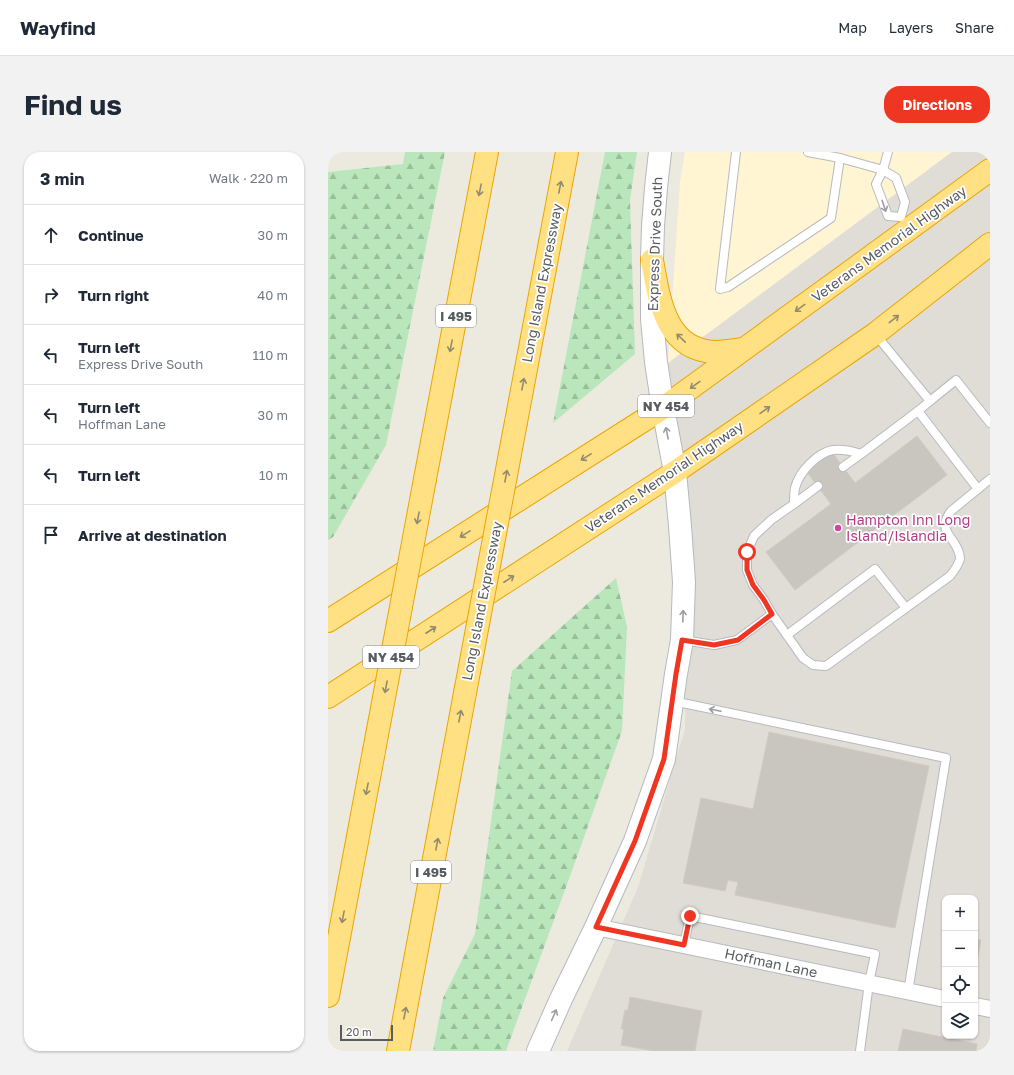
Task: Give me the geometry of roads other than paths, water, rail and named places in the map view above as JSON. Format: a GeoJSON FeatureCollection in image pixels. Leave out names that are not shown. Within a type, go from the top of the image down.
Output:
{"type":"FeatureCollection","features":[{"type":"Feature","properties":{"kind":"highway","name":"I 495"},"geometry":{"type":"LineString","coordinates":[[328,996],[487,152]]}},
{"type":"Feature","properties":{"kind":"highway","name":"Long Island Expressway"},"geometry":{"type":"LineString","coordinates":[[398,1051],[567,152]]}},
{"type":"Feature","properties":{"kind":"highway","name":"Veterans Memorial Highway"},"geometry":{"type":"LineString","coordinates":[[328,621],[663,408],[744,349],[905,223],[990,170]]}},
{"type":"Feature","properties":{"kind":"highway","name":"Veterans Memorial Highway"},"geometry":{"type":"LineString","coordinates":[[328,697],[675,472],[875,334],[990,244]]}},
{"type":"Feature","properties":{"kind":"highway"},"geometry":{"type":"LineString","coordinates":[[652,260],[659,298],[665,316],[673,330],[684,342],[698,349],[714,352],[744,349]]}},
{"type":"Feature","properties":{"kind":"main road","name":"Express Drive South"},"geometry":{"type":"LineString","coordinates":[[538,1051],[635,841],[664,759],[682,640],[684,582],[675,472],[656,362],[652,319],[652,260],[656,188],[660,152]]}},
{"type":"Feature","properties":{"kind":"street","name":"Hoffman Lane"},"geometry":{"type":"LineString","coordinates":[[596,927],[942,999]]}},
{"type":"Feature","properties":{"kind":"street"},"geometry":{"type":"LineString","coordinates":[[978,1007],[990,1009]]}},
{"type":"Feature","properties":{"kind":"lane"},"geometry":{"type":"LineString","coordinates":[[736,152],[720,289],[728,287],[831,218],[840,158]]}},
{"type":"Feature","properties":{"kind":"lane"},"geometry":{"type":"LineString","coordinates":[[808,152],[840,158],[883,170],[896,178],[905,202],[905,223],[888,216],[876,184],[883,170],[888,152]]}},
{"type":"Feature","properties":{"kind":"lane"},"geometry":{"type":"LineString","coordinates":[[875,334],[930,401]]}},
{"type":"Feature","properties":{"kind":"lane"},"geometry":{"type":"LineString","coordinates":[[843,468],[956,380],[990,423]]}},
{"type":"Feature","properties":{"kind":"lane"},"geometry":{"type":"LineString","coordinates":[[918,411],[978,489]]}},
{"type":"Feature","properties":{"kind":"lane"},"geometry":{"type":"LineString","coordinates":[[794,504],[795,487],[803,471],[816,458],[832,450],[848,450],[861,454]]}},
{"type":"Feature","properties":{"kind":"lane"},"geometry":{"type":"LineString","coordinates":[[818,486],[771,520],[754,536],[747,552],[747,570],[753,585],[803,658],[813,665],[826,666],[950,576],[957,568],[960,558],[957,546],[946,530],[945,525],[947,517],[951,511],[990,479]]}},
{"type":"Feature","properties":{"kind":"lane"},"geometry":{"type":"LineString","coordinates":[[787,635],[875,569],[906,608]]}},
{"type":"Feature","properties":{"kind":"lane"},"geometry":{"type":"LineString","coordinates":[[682,640],[714,645],[738,640],[772,614]]}},
{"type":"Feature","properties":{"kind":"lane"},"geometry":{"type":"LineString","coordinates":[[672,701],[946,758],[908,992]]}},
{"type":"Feature","properties":{"kind":"lane"},"geometry":{"type":"LineString","coordinates":[[684,945],[690,916],[875,954],[869,983],[860,1051]]}},
{"type":"Feature","properties":{"kind":"place","name":"Hampton Inn Long Island/Islandia"},"geometry":{"type":"Point","coordinates":[838,528]}}]}
